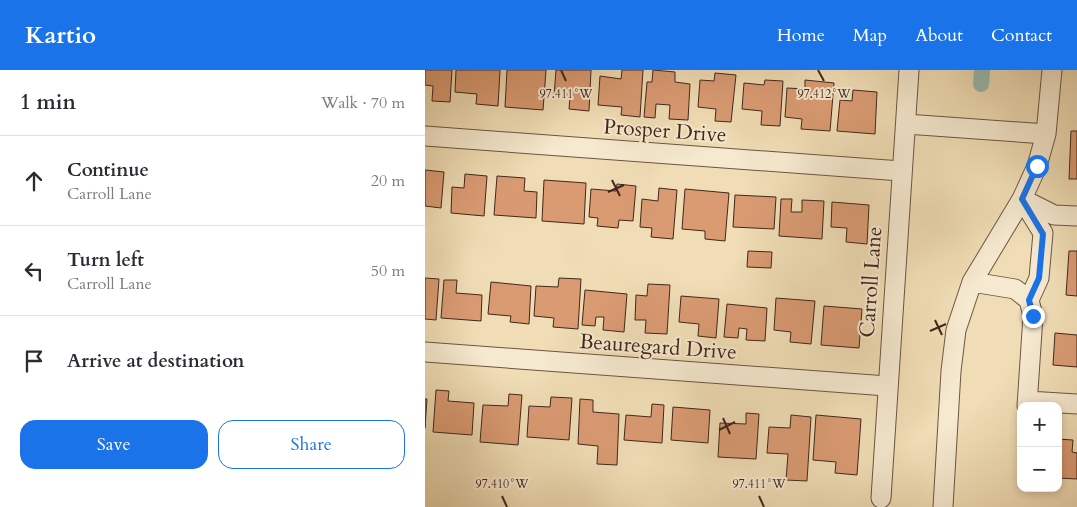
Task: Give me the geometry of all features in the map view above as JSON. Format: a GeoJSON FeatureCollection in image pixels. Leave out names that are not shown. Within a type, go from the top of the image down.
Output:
{"type":"FeatureCollection","features":[{"type":"Feature","properties":{"kind":"street","name":"Carroll Lane"},"geometry":{"type":"LineString","coordinates":[[881,498],[909,70]]}},
{"type":"Feature","properties":{"kind":"street"},"geometry":{"type":"LineString","coordinates":[[943,507],[951,371],[956,330],[972,282],[1022,199],[1037,166],[1045,134],[1052,70]]}},
{"type":"Feature","properties":{"kind":"street"},"geometry":{"type":"LineString","coordinates":[[906,124],[1045,134]]}},
{"type":"Feature","properties":{"kind":"street","name":"Prosper Drive"},"geometry":{"type":"LineString","coordinates":[[425,136],[901,171]]}},
{"type":"Feature","properties":{"kind":"street"},"geometry":{"type":"LineString","coordinates":[[1022,199],[1054,215],[1077,216]]}},
{"type":"Feature","properties":{"kind":"street"},"geometry":{"type":"LineString","coordinates":[[1022,199],[1043,234],[1039,278],[1029,300]]}},
{"type":"Feature","properties":{"kind":"street"},"geometry":{"type":"LineString","coordinates":[[972,282],[1015,289],[1029,300],[1033,316],[1027,402]]}},
{"type":"Feature","properties":{"kind":"street","name":"Beauregard Drive"},"geometry":{"type":"LineString","coordinates":[[425,352],[887,386]]}},
{"type":"Feature","properties":{"kind":"street"},"geometry":{"type":"LineString","coordinates":[[1062,404],[1077,404]]}},
{"type":"Feature","properties":{"kind":"building"},"geometry":{"type":"Polygon","coordinates":[[[425,70],[452,70],[450,102],[432,101],[433,86],[425,85],[425,70]]]}},
{"type":"Feature","properties":{"kind":"building"},"geometry":{"type":"Polygon","coordinates":[[[456,70],[500,70],[498,106],[476,104],[477,94],[455,92],[456,70]]]}},
{"type":"Feature","properties":{"kind":"building"},"geometry":{"type":"Polygon","coordinates":[[[507,70],[546,70],[543,110],[505,107],[507,70]]]}},
{"type":"Feature","properties":{"kind":"building"},"geometry":{"type":"Polygon","coordinates":[[[556,70],[591,70],[589,111],[569,109],[570,97],[554,96],[556,70]]]}},
{"type":"Feature","properties":{"kind":"building"},"geometry":{"type":"Polygon","coordinates":[[[622,70],[643,70],[640,117],[621,115],[622,107],[598,105],[600,76],[621,79],[622,70]]]}},
{"type":"Feature","properties":{"kind":"building"},"geometry":{"type":"Polygon","coordinates":[[[653,70],[675,72],[675,82],[690,84],[688,120],[669,119],[670,105],[656,104],[655,118],[644,117],[647,82],[652,82],[653,70]]]}},
{"type":"Feature","properties":{"kind":"building"},"geometry":{"type":"Polygon","coordinates":[[[715,73],[736,75],[731,122],[715,121],[716,109],[698,107],[700,80],[714,81],[715,73]]]}},
{"type":"Feature","properties":{"kind":"building"},"geometry":{"type":"Polygon","coordinates":[[[765,80],[783,81],[780,126],[761,125],[762,111],[742,109],[744,83],[764,85],[765,80]]]}},
{"type":"Feature","properties":{"kind":"building"},"geometry":{"type":"Polygon","coordinates":[[[805,80],[834,83],[830,131],[801,129],[802,119],[785,117],[787,88],[805,89],[805,80]]]}},
{"type":"Feature","properties":{"kind":"building"},"geometry":{"type":"Polygon","coordinates":[[[853,90],[877,92],[875,134],[837,131],[840,100],[852,101],[853,90]]]}},
{"type":"Feature","properties":{"kind":"building"},"geometry":{"type":"Polygon","coordinates":[[[1071,131],[1077,131],[1077,179],[1069,179],[1071,131]]]}},
{"type":"Feature","properties":{"kind":"building"},"geometry":{"type":"Polygon","coordinates":[[[425,170],[444,172],[441,208],[425,206],[425,170]]]}},
{"type":"Feature","properties":{"kind":"building"},"geometry":{"type":"Polygon","coordinates":[[[465,174],[487,176],[484,216],[451,213],[452,187],[464,188],[465,174]]]}},
{"type":"Feature","properties":{"kind":"building"},"geometry":{"type":"Polygon","coordinates":[[[497,176],[525,178],[524,191],[537,192],[536,218],[494,215],[497,176]]]}},
{"type":"Feature","properties":{"kind":"building"},"geometry":{"type":"Polygon","coordinates":[[[544,180],[586,183],[584,224],[542,221],[544,180]]]}},
{"type":"Feature","properties":{"kind":"building"},"geometry":{"type":"Polygon","coordinates":[[[617,184],[636,186],[633,221],[619,220],[618,228],[597,226],[598,218],[589,217],[591,189],[616,191],[617,184]]]}},
{"type":"Feature","properties":{"kind":"building"},"geometry":{"type":"Polygon","coordinates":[[[659,188],[677,190],[673,239],[651,237],[652,228],[640,227],[642,199],[658,201],[659,188]]]}},
{"type":"Feature","properties":{"kind":"building"},"geometry":{"type":"Polygon","coordinates":[[[685,189],[729,193],[725,241],[705,239],[705,231],[682,229],[685,189]]]}},
{"type":"Feature","properties":{"kind":"building"},"geometry":{"type":"Polygon","coordinates":[[[735,195],[776,197],[774,229],[733,227],[735,195]]]}},
{"type":"Feature","properties":{"kind":"building"},"geometry":{"type":"Polygon","coordinates":[[[781,199],[792,199],[791,212],[802,212],[802,200],[824,201],[822,239],[779,236],[781,199]]]}},
{"type":"Feature","properties":{"kind":"building"},"geometry":{"type":"Polygon","coordinates":[[[832,202],[869,205],[867,244],[846,242],[847,228],[831,227],[832,202]]]}},
{"type":"Feature","properties":{"kind":"building"},"geometry":{"type":"Polygon","coordinates":[[[748,251],[772,252],[771,268],[747,267],[748,251]]]}},
{"type":"Feature","properties":{"kind":"building"},"geometry":{"type":"Polygon","coordinates":[[[1069,251],[1077,251],[1077,296],[1066,295],[1069,251]]]}},
{"type":"Feature","properties":{"kind":"building"},"geometry":{"type":"Polygon","coordinates":[[[425,278],[439,279],[436,320],[425,319],[425,278]]]}},
{"type":"Feature","properties":{"kind":"building"},"geometry":{"type":"Polygon","coordinates":[[[559,278],[581,279],[578,329],[553,327],[554,318],[534,316],[536,286],[558,287],[559,278]]]}},
{"type":"Feature","properties":{"kind":"building"},"geometry":{"type":"Polygon","coordinates":[[[444,280],[457,280],[456,293],[482,295],[481,321],[441,318],[444,280]]]}},
{"type":"Feature","properties":{"kind":"building"},"geometry":{"type":"Polygon","coordinates":[[[491,282],[531,286],[529,324],[510,322],[511,316],[488,314],[491,282]]]}},
{"type":"Feature","properties":{"kind":"building"},"geometry":{"type":"Polygon","coordinates":[[[648,284],[670,285],[667,334],[645,333],[646,320],[635,320],[636,295],[647,296],[648,284]]]}},
{"type":"Feature","properties":{"kind":"building"},"geometry":{"type":"Polygon","coordinates":[[[585,290],[627,294],[624,332],[603,330],[604,317],[596,317],[595,326],[582,325],[585,290]]]}},
{"type":"Feature","properties":{"kind":"building"},"geometry":{"type":"Polygon","coordinates":[[[681,296],[719,299],[716,338],[698,336],[699,324],[679,322],[681,296]]]}},
{"type":"Feature","properties":{"kind":"building"},"geometry":{"type":"Polygon","coordinates":[[[776,298],[815,301],[811,344],[790,342],[791,332],[774,330],[776,298]]]}},
{"type":"Feature","properties":{"kind":"building"},"geometry":{"type":"Polygon","coordinates":[[[727,304],[767,308],[765,341],[746,340],[747,329],[739,328],[738,338],[724,337],[727,304]]]}},
{"type":"Feature","properties":{"kind":"building"},"geometry":{"type":"Polygon","coordinates":[[[824,306],[862,309],[859,348],[821,345],[824,306]]]}},
{"type":"Feature","properties":{"kind":"building"},"geometry":{"type":"Polygon","coordinates":[[[1055,333],[1077,335],[1077,367],[1053,365],[1055,333]]]}},
{"type":"Feature","properties":{"kind":"building"},"geometry":{"type":"Polygon","coordinates":[[[436,390],[449,391],[448,401],[474,403],[472,435],[433,432],[436,390]]]}},
{"type":"Feature","properties":{"kind":"building"},"geometry":{"type":"Polygon","coordinates":[[[509,394],[522,395],[518,445],[480,442],[483,405],[508,406],[509,394]]]}},
{"type":"Feature","properties":{"kind":"building"},"geometry":{"type":"Polygon","coordinates":[[[551,397],[572,398],[569,440],[527,437],[529,406],[550,407],[551,397]]]}},
{"type":"Feature","properties":{"kind":"building"},"geometry":{"type":"Polygon","coordinates":[[[425,399],[427,399],[425,428],[425,399]]]}},
{"type":"Feature","properties":{"kind":"building"},"geometry":{"type":"Polygon","coordinates":[[[580,399],[593,400],[593,412],[619,414],[617,465],[597,464],[598,446],[578,444],[580,399]]]}},
{"type":"Feature","properties":{"kind":"building"},"geometry":{"type":"Polygon","coordinates":[[[652,404],[664,405],[662,443],[624,440],[626,415],[651,417],[652,404]]]}},
{"type":"Feature","properties":{"kind":"building"},"geometry":{"type":"Polygon","coordinates":[[[673,407],[710,410],[708,443],[671,440],[673,407]]]}},
{"type":"Feature","properties":{"kind":"building"},"geometry":{"type":"Polygon","coordinates":[[[746,413],[759,414],[756,459],[718,457],[720,423],[746,424],[746,413]]]}},
{"type":"Feature","properties":{"kind":"building"},"geometry":{"type":"Polygon","coordinates":[[[791,415],[811,417],[807,481],[786,480],[788,454],[767,453],[769,427],[790,428],[791,415]]]}},
{"type":"Feature","properties":{"kind":"building"},"geometry":{"type":"Polygon","coordinates":[[[816,415],[861,419],[857,475],[835,473],[836,462],[813,460],[816,415]]]}},
{"type":"Feature","properties":{"kind":"building"},"geometry":{"type":"Polygon","coordinates":[[[1062,439],[1073,440],[1072,452],[1077,453],[1077,479],[1062,478],[1062,439]]]}},
{"type":"Feature","properties":{"kind":"waterway"},"geometry":{"type":"LineString","coordinates":[[981,84],[982,70]]}},
{"type":"Feature","properties":{"kind":"route"},"geometry":{"type":"LineString","coordinates":[[1033,316],[1029,300],[1039,278],[1043,234],[1022,199],[1037,166]]}}]}
